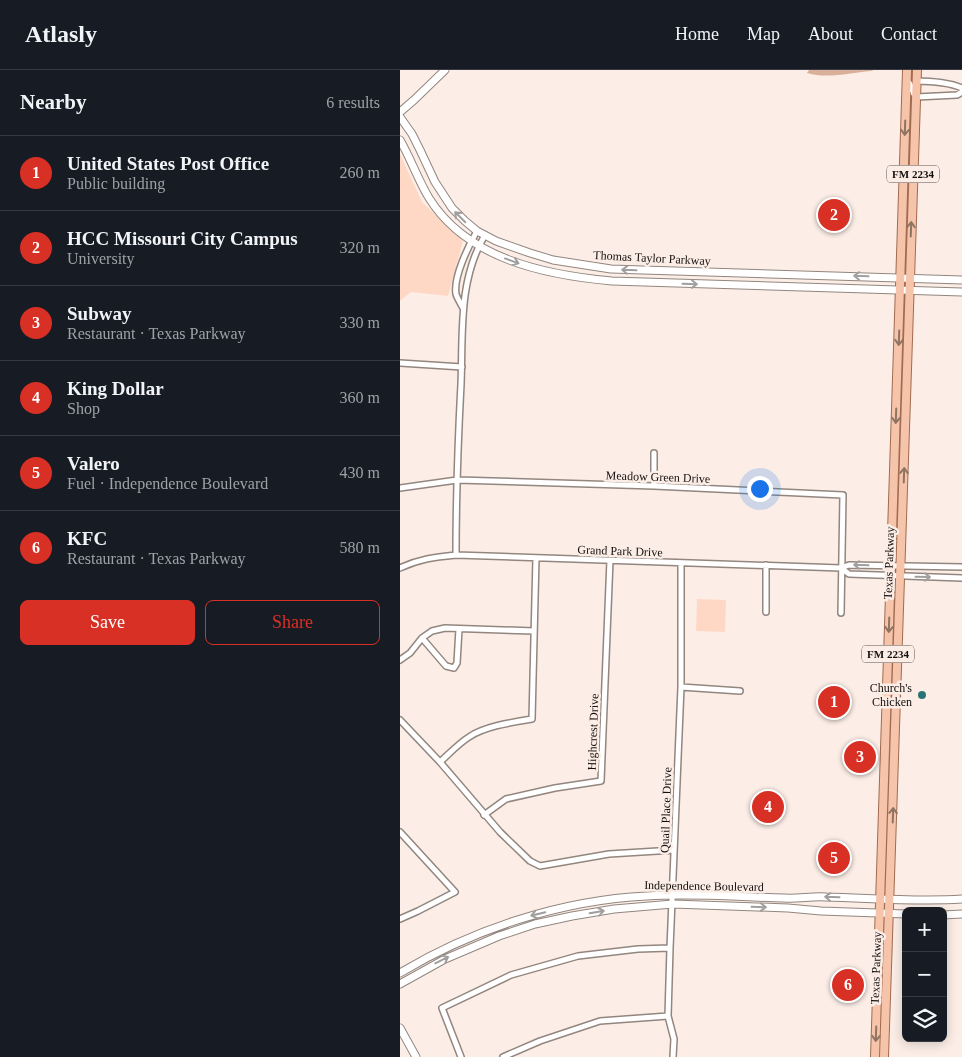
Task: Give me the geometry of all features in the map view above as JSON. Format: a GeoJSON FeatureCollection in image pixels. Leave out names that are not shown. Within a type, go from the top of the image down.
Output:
{"type":"FeatureCollection","features":[{"type":"Feature","properties":{"kind":"main road","name":"Texas Parkway"},"geometry":{"type":"LineString","coordinates":[[875,1057],[907,70]]}},
{"type":"Feature","properties":{"kind":"main road","name":"Texas Parkway"},"geometry":{"type":"LineString","coordinates":[[884,1057],[917,70]]}},
{"type":"Feature","properties":{"kind":"main road"},"geometry":{"type":"LineString","coordinates":[[895,446],[904,446]]}},
{"type":"Feature","properties":{"kind":"main road"},"geometry":{"type":"LineString","coordinates":[[888,671],[892,675],[892,684],[897,688]]}},
{"type":"Feature","properties":{"kind":"main road"},"geometry":{"type":"LineString","coordinates":[[885,746],[890,753],[889,760],[894,766]]}},
{"type":"Feature","properties":{"kind":"street"},"geometry":{"type":"LineString","coordinates":[[400,112],[445,70]]}},
{"type":"Feature","properties":{"kind":"street"},"geometry":{"type":"LineString","coordinates":[[907,80],[911,84],[916,98],[958,95],[962,90],[956,86],[916,81]]}},
{"type":"Feature","properties":{"kind":"street","name":"Thomas Taylor Parkway"},"geometry":{"type":"LineString","coordinates":[[400,117],[416,142],[434,182],[452,208],[465,222],[476,231],[496,241],[553,260],[611,269],[962,280]]}},
{"type":"Feature","properties":{"kind":"street","name":"Thomas Taylor Parkway"},"geometry":{"type":"LineString","coordinates":[[400,140],[430,199],[457,231],[480,247],[508,259],[549,272],[594,280],[962,292]]}},
{"type":"Feature","properties":{"kind":"street"},"geometry":{"type":"LineString","coordinates":[[463,308],[456,293],[458,277],[476,231]]}},
{"type":"Feature","properties":{"kind":"street"},"geometry":{"type":"LineString","coordinates":[[456,555],[463,308],[472,264],[485,235]]}},
{"type":"Feature","properties":{"kind":"street"},"geometry":{"type":"LineString","coordinates":[[804,288],[805,275]]}},
{"type":"Feature","properties":{"kind":"street"},"geometry":{"type":"LineString","coordinates":[[400,363],[462,367]]}},
{"type":"Feature","properties":{"kind":"street"},"geometry":{"type":"LineString","coordinates":[[654,453],[654,486]]}},
{"type":"Feature","properties":{"kind":"street","name":"Meadow Green Drive"},"geometry":{"type":"LineString","coordinates":[[400,488],[457,480],[654,486],[843,495],[841,568]]}},
{"type":"Feature","properties":{"kind":"street","name":"Grand Park Drive"},"geometry":{"type":"LineString","coordinates":[[400,568],[412,562],[430,557],[456,555],[841,568],[849,565],[962,567]]}},
{"type":"Feature","properties":{"kind":"street"},"geometry":{"type":"LineString","coordinates":[[440,762],[470,736],[492,727],[532,719],[536,558]]}},
{"type":"Feature","properties":{"kind":"street","name":"Highcrest Drive"},"geometry":{"type":"LineString","coordinates":[[484,815],[506,799],[555,788],[601,781],[610,560]]}},
{"type":"Feature","properties":{"kind":"street","name":"Quail Place Drive"},"geometry":{"type":"LineString","coordinates":[[673,1057],[674,1038],[668,1016],[681,687],[681,563]]}},
{"type":"Feature","properties":{"kind":"street"},"geometry":{"type":"LineString","coordinates":[[766,565],[766,612]]}},
{"type":"Feature","properties":{"kind":"street"},"geometry":{"type":"LineString","coordinates":[[841,568],[841,614]]}},
{"type":"Feature","properties":{"kind":"street","name":"Grand Park Drive"},"geometry":{"type":"LineString","coordinates":[[841,568],[849,574],[962,578]]}},
{"type":"Feature","properties":{"kind":"street"},"geometry":{"type":"LineString","coordinates":[[400,660],[410,653],[422,638],[432,632],[445,628],[459,630],[534,631]]}},
{"type":"Feature","properties":{"kind":"street"},"geometry":{"type":"LineString","coordinates":[[422,638],[446,666],[454,668],[458,663],[459,630]]}},
{"type":"Feature","properties":{"kind":"street"},"geometry":{"type":"LineString","coordinates":[[681,687],[740,691]]}},
{"type":"Feature","properties":{"kind":"street"},"geometry":{"type":"LineString","coordinates":[[400,720],[440,762],[500,832],[530,861],[540,866],[609,854],[674,850]]}},
{"type":"Feature","properties":{"kind":"street"},"geometry":{"type":"LineString","coordinates":[[400,832],[455,892],[400,919]]}},
{"type":"Feature","properties":{"kind":"street","name":"Independence Boulevard"},"geometry":{"type":"LineString","coordinates":[[400,973],[442,950],[495,927],[531,915],[612,899],[673,895],[962,899]]}},
{"type":"Feature","properties":{"kind":"street"},"geometry":{"type":"LineString","coordinates":[[785,898],[788,908]]}},
{"type":"Feature","properties":{"kind":"street","name":"Independence Boulevard"},"geometry":{"type":"LineString","coordinates":[[400,984],[445,959],[499,936],[535,924],[614,909],[672,904],[902,914]]}},
{"type":"Feature","properties":{"kind":"street"},"geometry":{"type":"LineString","coordinates":[[570,906],[572,916]]}},
{"type":"Feature","properties":{"kind":"street"},"geometry":{"type":"LineString","coordinates":[[947,915],[962,914]]}},
{"type":"Feature","properties":{"kind":"street"},"geometry":{"type":"LineString","coordinates":[[469,938],[473,946]]}},
{"type":"Feature","properties":{"kind":"street"},"geometry":{"type":"LineString","coordinates":[[461,1057],[442,1008],[511,975],[578,956],[638,948],[670,948]]}},
{"type":"Feature","properties":{"kind":"street"},"geometry":{"type":"LineString","coordinates":[[503,1057],[540,1041],[600,1021],[668,1016]]}},
{"type":"Feature","properties":{"kind":"street"},"geometry":{"type":"LineString","coordinates":[[400,1028],[416,1057]]}},
{"type":"Feature","properties":{"kind":"shaded area"},"geometry":{"type":"Polygon","coordinates":[[[809,70],[874,70],[822,76],[807,73],[809,70]]]}},
{"type":"Feature","properties":{"kind":"shaded area"},"geometry":{"type":"Polygon","coordinates":[[[400,154],[422,202],[463,241],[448,296],[411,292],[400,301],[400,154]]]}},
{"type":"Feature","properties":{"kind":"shaded area"},"geometry":{"type":"Polygon","coordinates":[[[697,599],[726,600],[725,632],[696,631],[697,599]]]}},
{"type":"Feature","properties":{"kind":"place","name":"HCC Missouri City Campus"},"geometry":{"type":"Point","coordinates":[834,215]}},
{"type":"Feature","properties":{"kind":"place","name":"Church's Chicken"},"geometry":{"type":"Point","coordinates":[922,695]}},
{"type":"Feature","properties":{"kind":"place","name":"United States Post Office"},"geometry":{"type":"Point","coordinates":[834,702]}},
{"type":"Feature","properties":{"kind":"place","name":"Subway"},"geometry":{"type":"Point","coordinates":[860,757]}},
{"type":"Feature","properties":{"kind":"place","name":"King Dollar"},"geometry":{"type":"Point","coordinates":[768,807]}},
{"type":"Feature","properties":{"kind":"place","name":"Valero"},"geometry":{"type":"Point","coordinates":[834,858]}},
{"type":"Feature","properties":{"kind":"place","name":"KFC"},"geometry":{"type":"Point","coordinates":[848,985]}}]}
